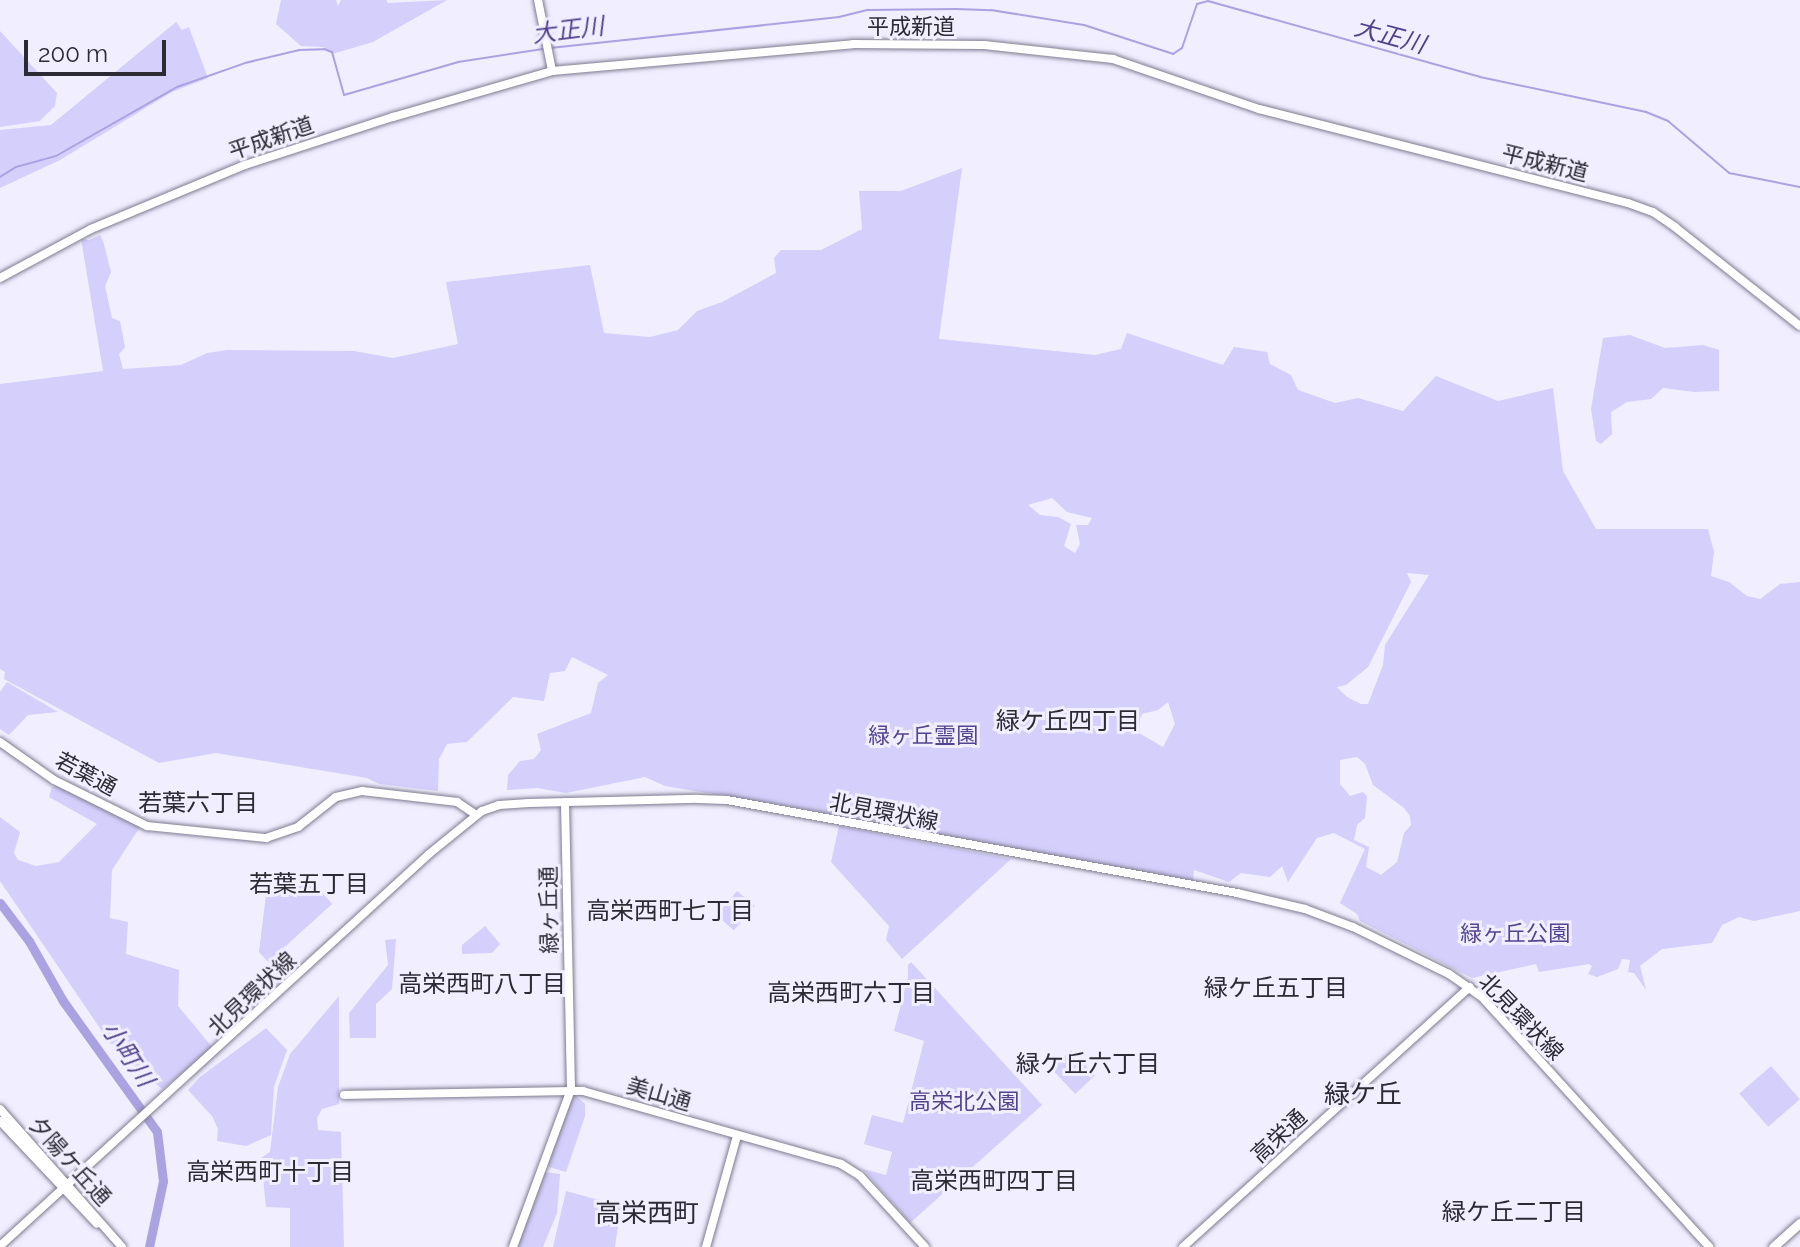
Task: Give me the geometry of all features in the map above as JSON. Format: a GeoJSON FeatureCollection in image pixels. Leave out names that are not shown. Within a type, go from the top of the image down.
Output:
{"type":"FeatureCollection","features":[{"type":"Feature","properties":{"kind":"main road"},"geometry":{"type":"LineString","coordinates":[[1773,1247],[1800,1223]]}},
{"type":"Feature","properties":{"kind":"street"},"geometry":{"type":"LineString","coordinates":[[538,0],[552,71]]}},
{"type":"Feature","properties":{"kind":"street","name":"平成新道"},"geometry":{"type":"LineString","coordinates":[[0,278],[91,229],[245,165],[393,117],[552,71],[853,44],[984,45],[1113,59],[1259,109],[1628,203],[1653,212],[1675,227],[1800,326]]}},
{"type":"Feature","properties":{"kind":"street","name":"若葉通"},"geometry":{"type":"LineString","coordinates":[[0,742],[54,780],[147,826],[266,838],[298,827],[336,797],[362,791],[457,802],[476,815]]}},
{"type":"Feature","properties":{"kind":"street","name":"北見環状線"},"geometry":{"type":"LineString","coordinates":[[0,1246],[429,854],[476,815],[499,805],[727,800],[1237,893],[1331,918],[1470,987],[1709,1247]]}},
{"type":"Feature","properties":{"kind":"street","name":"緑ヶ丘通"},"geometry":{"type":"LineString","coordinates":[[513,1247],[571,1089],[565,802]]}},
{"type":"Feature","properties":{"kind":"street","name":"高栄通"},"geometry":{"type":"LineString","coordinates":[[1183,1247],[1470,987]]}},
{"type":"Feature","properties":{"kind":"street","name":"美山通"},"geometry":{"type":"LineString","coordinates":[[344,1095],[571,1089],[852,1170],[925,1247]]}},
{"type":"Feature","properties":{"kind":"street","name":"夕陽ケ丘通"},"geometry":{"type":"LineString","coordinates":[[0,1109],[65,1187]]}},
{"type":"Feature","properties":{"kind":"street","name":"夕陽ケ丘通"},"geometry":{"type":"LineString","coordinates":[[0,1121],[122,1247]]}},
{"type":"Feature","properties":{"kind":"street"},"geometry":{"type":"LineString","coordinates":[[706,1247],[737,1136]]}},
{"type":"Feature","properties":{"kind":"green space"},"geometry":{"type":"Polygon","coordinates":[[[281,0],[336,0],[338,6],[341,0],[386,0],[388,3],[447,0],[373,42],[332,54],[323,47],[301,46],[276,24],[281,0]]]}},
{"type":"Feature","properties":{"kind":"green space"},"geometry":{"type":"Polygon","coordinates":[[[176,22],[182,30],[189,27],[208,78],[172,92],[60,160],[0,188],[0,130],[51,125],[176,22]]]}},
{"type":"Feature","properties":{"kind":"green space"},"geometry":{"type":"Polygon","coordinates":[[[0,31],[57,93],[55,106],[40,121],[0,127],[0,31]]]}},
{"type":"Feature","properties":{"kind":"green space"},"geometry":{"type":"Polygon","coordinates":[[[962,168],[939,339],[1095,355],[1121,349],[1127,333],[1223,365],[1234,347],[1267,352],[1270,364],[1291,375],[1298,390],[1335,403],[1358,398],[1403,411],[1436,376],[1498,401],[1553,388],[1563,471],[1596,529],[1708,529],[1714,552],[1711,576],[1729,582],[1747,596],[1760,599],[1780,584],[1800,582],[1800,911],[1754,921],[1739,917],[1722,925],[1712,943],[1662,949],[1640,966],[1646,990],[1634,973],[1628,972],[1630,960],[1622,959],[1618,969],[1597,977],[1588,974],[1592,966],[1589,964],[1539,972],[1536,964],[1472,978],[1360,921],[1357,914],[1340,903],[1365,849],[1334,833],[1317,838],[1288,882],[1282,866],[1270,877],[1241,873],[1229,882],[1194,870],[1193,881],[665,786],[645,777],[566,793],[537,788],[507,790],[508,775],[520,761],[534,759],[541,750],[537,734],[591,713],[598,683],[608,675],[572,657],[565,671],[550,673],[544,701],[513,697],[467,742],[447,744],[439,759],[438,791],[379,784],[367,778],[216,753],[159,763],[4,679],[5,672],[0,669],[0,384],[103,371],[81,239],[89,240],[100,235],[103,241],[111,272],[105,286],[112,318],[120,321],[125,347],[119,354],[123,369],[181,365],[207,353],[227,350],[354,351],[393,358],[458,344],[446,282],[590,265],[604,333],[650,337],[678,330],[697,311],[722,302],[776,273],[774,258],[781,250],[821,250],[862,229],[859,191],[901,191],[962,168]],[[1052,498],[1028,505],[1040,515],[1058,517],[1071,524],[1064,546],[1075,553],[1080,544],[1076,525],[1088,525],[1092,518],[1067,512],[1052,498]],[[1407,573],[1411,582],[1368,667],[1346,685],[1337,687],[1361,704],[1368,704],[1383,665],[1385,645],[1429,575],[1407,573]],[[1168,702],[1158,710],[1142,714],[1139,733],[1163,747],[1175,724],[1168,702]],[[1357,757],[1340,760],[1340,784],[1350,796],[1363,792],[1367,796],[1365,818],[1357,825],[1354,840],[1369,847],[1366,867],[1381,875],[1397,862],[1404,833],[1411,825],[1410,816],[1373,785],[1365,764],[1357,757]]]}},
{"type":"Feature","properties":{"kind":"green space"},"geometry":{"type":"Polygon","coordinates":[[[1630,335],[1665,348],[1703,345],[1719,350],[1719,391],[1663,388],[1651,399],[1627,402],[1611,412],[1612,434],[1601,444],[1596,441],[1591,409],[1603,338],[1630,335]]]}},
{"type":"Feature","properties":{"kind":"green space"},"geometry":{"type":"Polygon","coordinates":[[[7,682],[58,712],[28,715],[9,735],[0,729],[0,692],[7,682]]]}},
{"type":"Feature","properties":{"kind":"green space"},"geometry":{"type":"Polygon","coordinates":[[[60,786],[140,827],[112,870],[110,918],[128,922],[126,954],[179,970],[178,1006],[213,1048],[162,1089],[110,1043],[0,881],[0,817],[20,832],[14,853],[18,860],[36,866],[59,862],[97,824],[49,797],[52,787],[60,786]]]}},
{"type":"Feature","properties":{"kind":"green space"},"geometry":{"type":"Polygon","coordinates":[[[839,826],[1011,859],[902,959],[886,940],[889,926],[831,862],[839,826]]]}},
{"type":"Feature","properties":{"kind":"green space"},"geometry":{"type":"Polygon","coordinates":[[[310,878],[332,904],[268,962],[259,952],[267,886],[296,888],[310,878]]]}},
{"type":"Feature","properties":{"kind":"green space"},"geometry":{"type":"Polygon","coordinates":[[[737,891],[755,906],[734,930],[716,916],[737,891]]]}},
{"type":"Feature","properties":{"kind":"green space"},"geometry":{"type":"Polygon","coordinates":[[[485,926],[500,944],[492,953],[462,954],[462,945],[485,926]]]}},
{"type":"Feature","properties":{"kind":"green space"},"geometry":{"type":"Polygon","coordinates":[[[396,939],[392,989],[376,1004],[376,1038],[350,1038],[349,1013],[388,965],[385,940],[396,939]]]}},
{"type":"Feature","properties":{"kind":"green space","name":"高栄北公園"},"geometry":{"type":"Polygon","coordinates":[[[911,962],[1042,1105],[910,1223],[863,1169],[886,1175],[892,1152],[864,1144],[872,1115],[903,1123],[924,1041],[894,1031],[911,962]]]}},
{"type":"Feature","properties":{"kind":"green space"},"geometry":{"type":"Polygon","coordinates":[[[339,996],[339,1104],[322,1109],[317,1118],[318,1130],[341,1132],[344,1247],[290,1247],[290,1208],[266,1207],[261,1158],[270,1152],[278,1087],[290,1054],[339,996]]]}},
{"type":"Feature","properties":{"kind":"green space"},"geometry":{"type":"Polygon","coordinates":[[[266,1028],[287,1050],[274,1087],[271,1135],[246,1146],[217,1141],[218,1129],[212,1116],[188,1090],[200,1077],[266,1028]]]}},
{"type":"Feature","properties":{"kind":"green space"},"geometry":{"type":"Polygon","coordinates":[[[1071,1050],[1095,1076],[1075,1094],[1051,1068],[1071,1050]]]}},
{"type":"Feature","properties":{"kind":"green space"},"geometry":{"type":"Polygon","coordinates":[[[1771,1066],[1800,1099],[1768,1127],[1739,1094],[1771,1066]]]}},
{"type":"Feature","properties":{"kind":"green space"},"geometry":{"type":"Polygon","coordinates":[[[574,1094],[585,1104],[585,1116],[566,1172],[549,1167],[548,1160],[574,1094]]]}},
{"type":"Feature","properties":{"kind":"green space"},"geometry":{"type":"Polygon","coordinates":[[[542,1172],[560,1174],[557,1213],[543,1247],[518,1247],[542,1172]]]}},
{"type":"Feature","properties":{"kind":"green space"},"geometry":{"type":"Polygon","coordinates":[[[566,1191],[621,1206],[615,1247],[553,1247],[566,1191]]]}},
{"type":"Feature","properties":{"kind":"waterway","name":"大正川"},"geometry":{"type":"LineString","coordinates":[[550,48],[839,17],[868,10],[956,9],[991,10],[1084,25],[1173,54],[1182,48],[1197,4],[1208,1],[1480,77],[1646,112],[1668,121],[1729,173],[1800,187]]}},
{"type":"Feature","properties":{"kind":"waterway","name":"大正川"},"geometry":{"type":"LineString","coordinates":[[0,177],[16,167],[56,156],[177,87],[245,63],[299,50],[324,49],[332,52],[344,95],[458,62],[543,49]]}},
{"type":"Feature","properties":{"kind":"waterway","name":"小町川"},"geometry":{"type":"LineString","coordinates":[[0,903],[29,941],[63,1001],[157,1132],[163,1181],[149,1247]]}},
{"type":"Feature","properties":{"kind":"district","name":"緑ケ丘四丁目"},"geometry":{"type":"Point","coordinates":[1068,721]}},
{"type":"Feature","properties":{"kind":"district","name":"若葉六丁目"},"geometry":{"type":"Point","coordinates":[198,803]}},
{"type":"Feature","properties":{"kind":"district","name":"若葉五丁目"},"geometry":{"type":"Point","coordinates":[309,884]}},
{"type":"Feature","properties":{"kind":"district","name":"高栄西町七丁目"},"geometry":{"type":"Point","coordinates":[670,911]}},
{"type":"Feature","properties":{"kind":"district","name":"高栄西町八丁目"},"geometry":{"type":"Point","coordinates":[482,984]}},
{"type":"Feature","properties":{"kind":"district","name":"緑ケ丘五丁目"},"geometry":{"type":"Point","coordinates":[1276,988]}},
{"type":"Feature","properties":{"kind":"district","name":"高栄西町六丁目"},"geometry":{"type":"Point","coordinates":[851,993]}},
{"type":"Feature","properties":{"kind":"district","name":"緑ケ丘六丁目"},"geometry":{"type":"Point","coordinates":[1088,1064]}},
{"type":"Feature","properties":{"kind":"district","name":"緑ケ丘"},"geometry":{"type":"Point","coordinates":[1363,1095]}},
{"type":"Feature","properties":{"kind":"district","name":"高栄西町十丁目"},"geometry":{"type":"Point","coordinates":[270,1172]}},
{"type":"Feature","properties":{"kind":"district","name":"高栄西町四丁目"},"geometry":{"type":"Point","coordinates":[994,1181]}},
{"type":"Feature","properties":{"kind":"district","name":"緑ケ丘二丁目"},"geometry":{"type":"Point","coordinates":[1514,1212]}},
{"type":"Feature","properties":{"kind":"district","name":"高栄西町"},"geometry":{"type":"Point","coordinates":[647,1214]}},
{"type":"Feature","properties":{"kind":"park label","name":"緑ヶ丘霊園"},"geometry":{"type":"Point","coordinates":[923,736]}},
{"type":"Feature","properties":{"kind":"park label","name":"緑ヶ丘公園"},"geometry":{"type":"Point","coordinates":[1515,934]}}]}
